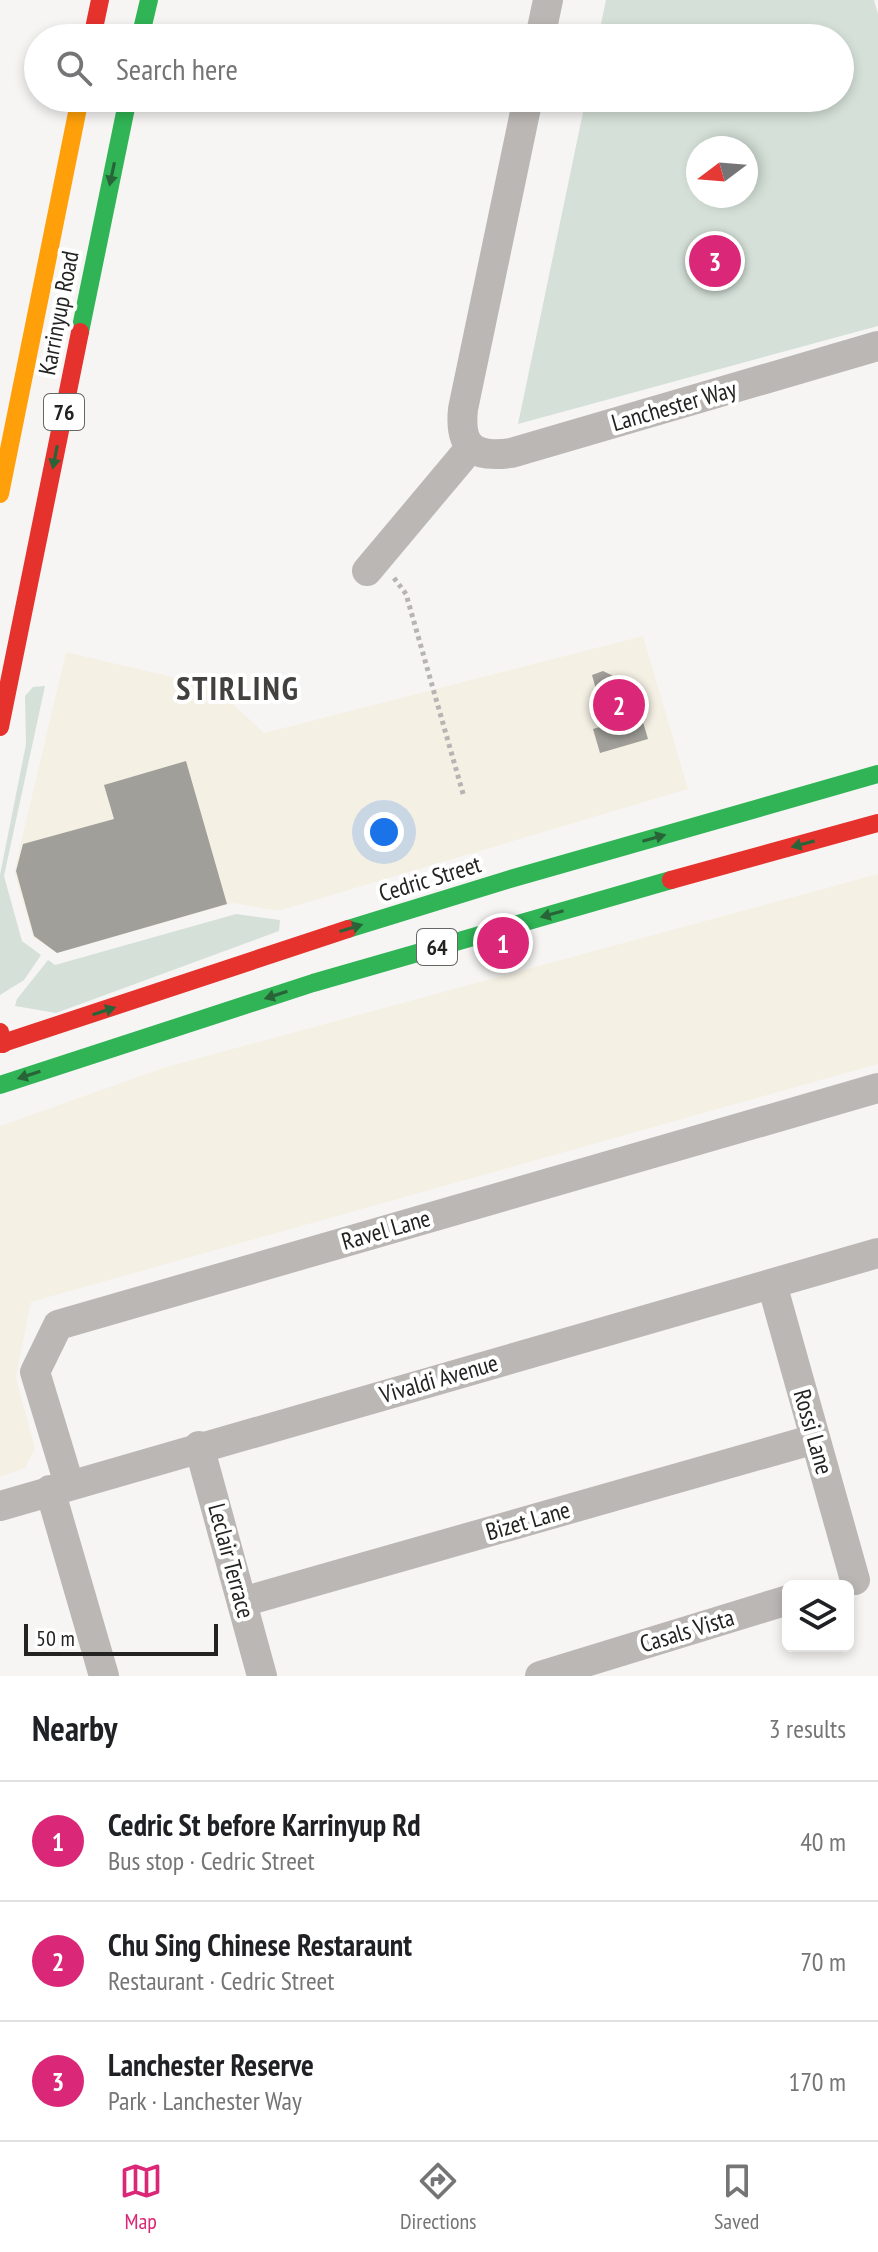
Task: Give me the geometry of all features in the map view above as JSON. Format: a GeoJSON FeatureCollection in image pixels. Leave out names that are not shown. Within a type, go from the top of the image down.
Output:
{"type":"FeatureCollection","features":[{"type":"Feature","properties":{"kind":"main road"},"geometry":{"type":"LineString","coordinates":[[95,24],[100,0]]}},
{"type":"Feature","properties":{"kind":"main road"},"geometry":{"type":"LineString","coordinates":[[143,24],[149,0]]}},
{"type":"Feature","properties":{"kind":"main road","name":"Karrinyup Road"},"geometry":{"type":"LineString","coordinates":[[0,494],[77,112]]}},
{"type":"Feature","properties":{"kind":"main road","name":"Karrinyup Road"},"geometry":{"type":"LineString","coordinates":[[0,727],[125,112]]}},
{"type":"Feature","properties":{"kind":"main road","name":"Cedric Street"},"geometry":{"type":"LineString","coordinates":[[0,1085],[307,964],[621,870],[878,774]]}},
{"type":"Feature","properties":{"kind":"main road","name":"Cedric Street"},"geometry":{"type":"LineString","coordinates":[[1,1040],[307,964],[621,870],[878,823]]}},
{"type":"Feature","properties":{"kind":"street"},"geometry":{"type":"LineString","coordinates":[[543,24],[548,0]]}},
{"type":"Feature","properties":{"kind":"street"},"geometry":{"type":"LineString","coordinates":[[373,564],[471,447],[461,429],[463,409],[525,112]]}},
{"type":"Feature","properties":{"kind":"street","name":"Lanchester Way"},"geometry":{"type":"LineString","coordinates":[[471,447],[488,457],[511,453],[878,346]]}},
{"type":"Feature","properties":{"kind":"street","name":"Ravel Lane"},"geometry":{"type":"LineString","coordinates":[[104,1676],[35,1372],[58,1325],[878,1088]]}},
{"type":"Feature","properties":{"kind":"street","name":"Vivaldi Avenue"},"geometry":{"type":"LineString","coordinates":[[0,1506],[199,1446],[878,1253]]}},
{"type":"Feature","properties":{"kind":"street","name":"Rossi Lane"},"geometry":{"type":"LineString","coordinates":[[772,1284],[856,1580]]}},
{"type":"Feature","properties":{"kind":"street","name":"Bizet Lane"},"geometry":{"type":"LineString","coordinates":[[242,1602],[815,1439]]}},
{"type":"Feature","properties":{"kind":"street","name":"Leclair Terrace"},"geometry":{"type":"LineString","coordinates":[[199,1446],[262,1676]]}},
{"type":"Feature","properties":{"kind":"street","name":"Casals Vista"},"geometry":{"type":"LineString","coordinates":[[540,1676],[782,1602]]}},
{"type":"Feature","properties":{"kind":"path"},"geometry":{"type":"LineString","coordinates":[[373,564],[406,594],[464,797]]}},
{"type":"Feature","properties":{"kind":"shaded area"},"geometry":{"type":"Polygon","coordinates":[[[606,0],[874,0],[878,14],[878,326],[518,424],[583,112],[854,112],[854,24],[601,24],[606,0]]]}},
{"type":"Feature","properties":{"kind":"shaded area"},"geometry":{"type":"Polygon","coordinates":[[[643,636],[688,789],[278,911],[233,903],[57,953],[33,937],[14,872],[66,652],[215,687],[264,733],[643,636]]]}},
{"type":"Feature","properties":{"kind":"shaded area"},"geometry":{"type":"Polygon","coordinates":[[[45,686],[4,876],[22,941],[41,955],[24,980],[0,995],[0,875],[26,744],[25,696],[33,687],[45,686]]]}},
{"type":"Feature","properties":{"kind":"shaded area"},"geometry":{"type":"Polygon","coordinates":[[[878,874],[878,1064],[31,1302],[16,1377],[35,1449],[25,1468],[0,1477],[0,1126],[166,1067],[878,874]]]}},
{"type":"Feature","properties":{"kind":"shaded area"},"geometry":{"type":"Polygon","coordinates":[[[236,914],[280,920],[279,931],[56,1013],[15,1006],[17,999],[48,960],[55,965],[236,914]]]}},
{"type":"Feature","properties":{"kind":"building"},"geometry":{"type":"Polygon","coordinates":[[[603,671],[632,685],[648,739],[600,753],[593,729],[606,725],[592,675],[603,671]]]}},
{"type":"Feature","properties":{"kind":"building"},"geometry":{"type":"Polygon","coordinates":[[[186,761],[227,904],[57,953],[34,936],[16,871],[23,844],[114,819],[104,785],[186,761]]]}},
{"type":"Feature","properties":{"kind":"building"},"geometry":{"type":"Polygon","coordinates":[[[519,945],[521,952],[503,957],[501,949],[519,945]]]}},
{"type":"Feature","properties":{"kind":"traffic: fast"},"geometry":{"type":"LineString","coordinates":[[143,24],[149,0]]}},
{"type":"Feature","properties":{"kind":"traffic: fast"},"geometry":{"type":"LineString","coordinates":[[80,332],[125,112]]}},
{"type":"Feature","properties":{"kind":"traffic: fast"},"geometry":{"type":"LineString","coordinates":[[348,929],[878,774]]}},
{"type":"Feature","properties":{"kind":"traffic: fast"},"geometry":{"type":"LineString","coordinates":[[0,1085],[313,983],[671,880]]}},
{"type":"Feature","properties":{"kind":"traffic: slow"},"geometry":{"type":"LineString","coordinates":[[0,494],[77,112]]}},
{"type":"Feature","properties":{"kind":"traffic: jam"},"geometry":{"type":"LineString","coordinates":[[95,24],[100,0]]}},
{"type":"Feature","properties":{"kind":"traffic: jam"},"geometry":{"type":"LineString","coordinates":[[0,727],[80,332]]}},
{"type":"Feature","properties":{"kind":"traffic: jam"},"geometry":{"type":"LineString","coordinates":[[671,880],[878,823]]}},
{"type":"Feature","properties":{"kind":"traffic: jam"},"geometry":{"type":"LineString","coordinates":[[0,1044],[348,929]]}},
{"type":"Feature","properties":{"kind":"traffic: jam"},"geometry":{"type":"LineString","coordinates":[[0,1032],[3,1044]]}},
{"type":"Feature","properties":{"kind":"place","name":"Lanchester Reserve"},"geometry":{"type":"Point","coordinates":[715,261]}},
{"type":"Feature","properties":{"kind":"place","name":"Chu Sing Chinese Restaraunt"},"geometry":{"type":"Point","coordinates":[619,705]}},
{"type":"Feature","properties":{"kind":"place","name":"Cedric St before Karrinyup Rd"},"geometry":{"type":"Point","coordinates":[503,943]}},
{"type":"Feature","properties":{"kind":"district","name":"STIRLING"},"geometry":{"type":"Point","coordinates":[238,689]}}]}
